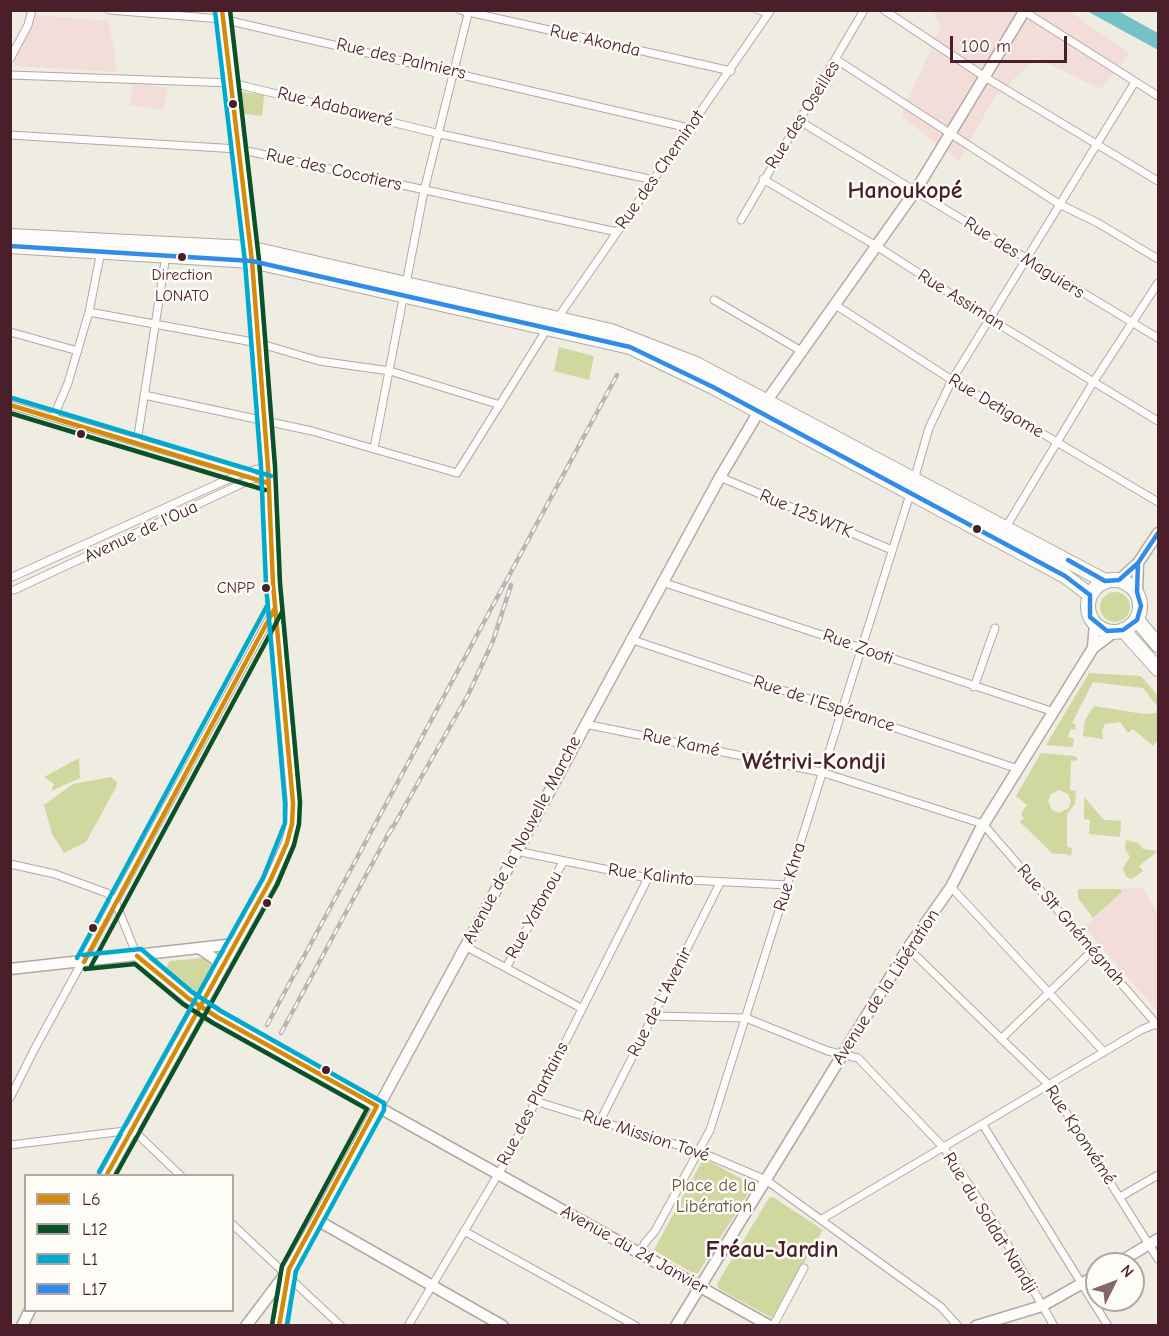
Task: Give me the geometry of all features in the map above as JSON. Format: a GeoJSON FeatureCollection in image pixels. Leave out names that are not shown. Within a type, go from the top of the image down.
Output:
{"type":"FeatureCollection","features":[{"type":"Feature","properties":{"kind":"highway"},"geometry":{"type":"LineString","coordinates":[[222,15],[232,83],[250,255]]}},
{"type":"Feature","properties":{"kind":"highway"},"geometry":{"type":"LineString","coordinates":[[10,236],[250,255],[552,323],[611,331],[672,353],[767,401],[1065,576],[1090,595]]}},
{"type":"Feature","properties":{"kind":"highway"},"geometry":{"type":"LineString","coordinates":[[10,246],[166,254],[250,255]]}},
{"type":"Feature","properties":{"kind":"highway"},"geometry":{"type":"LineString","coordinates":[[552,323],[644,353],[758,412],[912,486],[1006,527],[1105,581],[1119,580],[1137,592],[1141,606],[1137,620],[1119,631]]}},
{"type":"Feature","properties":{"kind":"highway"},"geometry":{"type":"LineString","coordinates":[[1105,581],[1090,595],[1089,612],[1095,623],[1119,631],[1158,669]]}},
{"type":"Feature","properties":{"kind":"highway"},"geometry":{"type":"LineString","coordinates":[[1137,620],[1158,645]]}},
{"type":"Feature","properties":{"kind":"street"},"geometry":{"type":"LineString","coordinates":[[10,59],[28,25],[32,10]]}},
{"type":"Feature","properties":{"kind":"street","name":"Rue des Palmiers"},"geometry":{"type":"LineString","coordinates":[[109,10],[222,15],[689,128]]}},
{"type":"Feature","properties":{"kind":"street","name":"Rue Akonda"},"geometry":{"type":"LineString","coordinates":[[460,10],[731,71]]}},
{"type":"Feature","properties":{"kind":"street"},"geometry":{"type":"LineString","coordinates":[[758,10],[770,12]]}},
{"type":"Feature","properties":{"kind":"street","name":"Rue des Oseilles"},"geometry":{"type":"LineString","coordinates":[[741,220],[798,120],[837,60],[864,10]]}},
{"type":"Feature","properties":{"kind":"street"},"geometry":{"type":"LineString","coordinates":[[884,10],[985,76],[1158,181]]}},
{"type":"Feature","properties":{"kind":"street"},"geometry":{"type":"LineString","coordinates":[[144,395],[265,420],[374,448],[424,191],[440,134],[452,70],[468,11]]}},
{"type":"Feature","properties":{"kind":"street"},"geometry":{"type":"LineString","coordinates":[[1023,11],[1158,96]]}},
{"type":"Feature","properties":{"kind":"street","name":"Avenue de la Nouvelle Marche"},"geometry":{"type":"LineString","coordinates":[[287,1273],[720,477],[758,412],[837,306],[916,190],[1023,11]]}},
{"type":"Feature","properties":{"kind":"street","name":"Rue des Cheminot"},"geometry":{"type":"LineString","coordinates":[[374,448],[457,473],[552,323],[731,71],[770,12]]}},
{"type":"Feature","properties":{"kind":"street"},"geometry":{"type":"LineString","coordinates":[[837,60],[950,131],[1059,204],[1120,235],[1158,259]]}},
{"type":"Feature","properties":{"kind":"street","name":"Rue Adabaweré"},"geometry":{"type":"LineString","coordinates":[[10,75],[232,83],[440,134],[654,180]]}},
{"type":"Feature","properties":{"kind":"street","name":"Rue Khra"},"geometry":{"type":"LineString","coordinates":[[643,1255],[644,1244],[655,1232],[710,1130],[929,428],[952,380],[1135,82]]}},
{"type":"Feature","properties":{"kind":"street","name":"Rue des Maguiers"},"geometry":{"type":"LineString","coordinates":[[798,120],[1158,338]]}},
{"type":"Feature","properties":{"kind":"street","name":"Rue des Cocotiers"},"geometry":{"type":"LineString","coordinates":[[10,135],[238,148],[617,232]]}},
{"type":"Feature","properties":{"kind":"street","name":"Rue Assiman"},"geometry":{"type":"LineString","coordinates":[[763,180],[878,247],[990,319],[1158,420]]}},
{"type":"Feature","properties":{"kind":"street"},"geometry":{"type":"LineString","coordinates":[[53,418],[68,383],[78,351],[89,312],[101,251]]}},
{"type":"Feature","properties":{"kind":"street"},"geometry":{"type":"LineString","coordinates":[[137,442],[166,254]]}},
{"type":"Feature","properties":{"kind":"street"},"geometry":{"type":"LineString","coordinates":[[107,1174],[270,881],[287,843],[292,824],[293,803],[275,608],[265,420],[250,255]]}},
{"type":"Feature","properties":{"kind":"street"},"geometry":{"type":"LineString","coordinates":[[1006,527],[1094,381],[1158,283]]}},
{"type":"Feature","properties":{"kind":"street"},"geometry":{"type":"LineString","coordinates":[[714,300],[803,352]]}},
{"type":"Feature","properties":{"kind":"street","name":"Rue Detigome"},"geometry":{"type":"LineString","coordinates":[[837,306],[952,380],[1158,502]]}},
{"type":"Feature","properties":{"kind":"street"},"geometry":{"type":"LineString","coordinates":[[89,312],[258,343],[319,361],[390,371],[500,405]]}},
{"type":"Feature","properties":{"kind":"street"},"geometry":{"type":"LineString","coordinates":[[10,332],[78,351]]}},
{"type":"Feature","properties":{"kind":"street"},"geometry":{"type":"LineString","coordinates":[[10,405],[243,473],[268,483]]}},
{"type":"Feature","properties":{"kind":"street"},"geometry":{"type":"LineString","coordinates":[[243,473],[268,467]]}},
{"type":"Feature","properties":{"kind":"street","name":"Avenue de l'Oua"},"geometry":{"type":"LineString","coordinates":[[10,578],[243,473]]}},
{"type":"Feature","properties":{"kind":"street","name":"Rue 125.WTK"},"geometry":{"type":"LineString","coordinates":[[720,477],[892,550]]}},
{"type":"Feature","properties":{"kind":"street","name":"Avenue de l'Oua"},"geometry":{"type":"LineString","coordinates":[[14,590],[254,478]]}},
{"type":"Feature","properties":{"kind":"street"},"geometry":{"type":"LineString","coordinates":[[1119,580],[1138,563],[1158,533]]}},
{"type":"Feature","properties":{"kind":"street"},"geometry":{"type":"LineString","coordinates":[[1137,592],[1138,563]]}},
{"type":"Feature","properties":{"kind":"street","name":"Rue Zooti"},"geometry":{"type":"LineString","coordinates":[[662,582],[1054,712]]}},
{"type":"Feature","properties":{"kind":"street"},"geometry":{"type":"LineString","coordinates":[[10,1098],[275,608]]}},
{"type":"Feature","properties":{"kind":"street"},"geometry":{"type":"LineString","coordinates":[[1093,648],[1095,623]]}},
{"type":"Feature","properties":{"kind":"street"},"geometry":{"type":"LineString","coordinates":[[974,687],[995,628]]}},
{"type":"Feature","properties":{"kind":"street"},"geometry":{"type":"LineString","coordinates":[[1093,648],[1119,631]]}},
{"type":"Feature","properties":{"kind":"street","name":"Rue de l'Espérance"},"geometry":{"type":"LineString","coordinates":[[630,639],[1018,768]]}},
{"type":"Feature","properties":{"kind":"street","name":"Avenue de la Libération"},"geometry":{"type":"LineString","coordinates":[[676,1326],[908,948],[951,887],[983,824],[1093,648]]}},
{"type":"Feature","properties":{"kind":"street","name":"Rue Kamé"},"geometry":{"type":"LineString","coordinates":[[585,724],[821,772],[983,824]]}},
{"type":"Feature","properties":{"kind":"street","name":"Rue Slt Gnémégnah"},"geometry":{"type":"LineString","coordinates":[[983,824],[1158,1024]]}},
{"type":"Feature","properties":{"kind":"street","name":"Rue Kalinto"},"geometry":{"type":"LineString","coordinates":[[516,851],[648,878],[788,885]]}},
{"type":"Feature","properties":{"kind":"street","name":"Rue Yatonou"},"geometry":{"type":"LineString","coordinates":[[506,968],[563,862]]}},
{"type":"Feature","properties":{"kind":"street"},"geometry":{"type":"LineString","coordinates":[[10,864],[55,874],[100,889],[115,901],[138,956],[188,998],[377,1106]]}},
{"type":"Feature","properties":{"kind":"street","name":"Rue des Plantains"},"geometry":{"type":"LineString","coordinates":[[408,1326],[498,1174],[648,878]]}},
{"type":"Feature","properties":{"kind":"street","name":"Rue de L'Avenir"},"geometry":{"type":"LineString","coordinates":[[600,1121],[720,883]]}},
{"type":"Feature","properties":{"kind":"street"},"geometry":{"type":"LineString","coordinates":[[951,887],[1104,1052]]}},
{"type":"Feature","properties":{"kind":"street"},"geometry":{"type":"LineString","coordinates":[[10,969],[84,963],[235,944]]}},
{"type":"Feature","properties":{"kind":"street"},"geometry":{"type":"LineString","coordinates":[[465,946],[581,1008]]}},
{"type":"Feature","properties":{"kind":"street"},"geometry":{"type":"LineString","coordinates":[[197,948],[215,959],[219,966],[218,974]]}},
{"type":"Feature","properties":{"kind":"street","name":"Rue Kponvémé"},"geometry":{"type":"LineString","coordinates":[[908,948],[1049,1085],[1120,1197],[1154,1241],[1158,1258]]}},
{"type":"Feature","properties":{"kind":"street"},"geometry":{"type":"LineString","coordinates":[[1000,1039],[1049,995],[1093,950]]}},
{"type":"Feature","properties":{"kind":"street"},"geometry":{"type":"LineString","coordinates":[[161,975],[161,966],[170,952]]}},
{"type":"Feature","properties":{"kind":"street"},"geometry":{"type":"LineString","coordinates":[[188,998],[207,992]]}},
{"type":"Feature","properties":{"kind":"street"},"geometry":{"type":"LineString","coordinates":[[652,1016],[746,1018]]}},
{"type":"Feature","properties":{"kind":"street","name":"Rue du Soldat Nandji"},"geometry":{"type":"LineString","coordinates":[[746,1018],[828,1051],[858,1058],[870,1068],[944,1149],[998,1228],[1054,1326]]}},
{"type":"Feature","properties":{"kind":"street"},"geometry":{"type":"LineString","coordinates":[[822,1219],[944,1149],[1104,1052],[1158,1024]]}},
{"type":"Feature","properties":{"kind":"street","name":"Rue Mission Tové"},"geometry":{"type":"LineString","coordinates":[[535,1101],[700,1152],[766,1180],[941,1307],[958,1326]]}},
{"type":"Feature","properties":{"kind":"street","name":"Avenue du 24 Janvier"},"geometry":{"type":"LineString","coordinates":[[377,1106],[771,1326]]}},
{"type":"Feature","properties":{"kind":"street"},"geometry":{"type":"LineString","coordinates":[[983,1125],[1108,1326]]}},
{"type":"Feature","properties":{"kind":"street"},"geometry":{"type":"LineString","coordinates":[[10,1145],[133,1130]]}},
{"type":"Feature","properties":{"kind":"street"},"geometry":{"type":"LineString","coordinates":[[133,1130],[179,1174]]}},
{"type":"Feature","properties":{"kind":"street"},"geometry":{"type":"LineString","coordinates":[[1120,1197],[1158,1174]]}},
{"type":"Feature","properties":{"kind":"street"},"geometry":{"type":"LineString","coordinates":[[317,1220],[503,1326]]}},
{"type":"Feature","properties":{"kind":"street"},"geometry":{"type":"LineString","coordinates":[[234,1226],[341,1326]]}},
{"type":"Feature","properties":{"kind":"street"},"geometry":{"type":"LineString","coordinates":[[464,1231],[636,1326]]}},
{"type":"Feature","properties":{"kind":"street"},"geometry":{"type":"LineString","coordinates":[[1136,1252],[1154,1241]]}},
{"type":"Feature","properties":{"kind":"street"},"geometry":{"type":"LineString","coordinates":[[771,1326],[804,1268]]}},
{"type":"Feature","properties":{"kind":"street"},"geometry":{"type":"LineString","coordinates":[[246,1326],[287,1273]]}},
{"type":"Feature","properties":{"kind":"street"},"geometry":{"type":"LineString","coordinates":[[279,1326],[287,1273]]}},
{"type":"Feature","properties":{"kind":"street"},"geometry":{"type":"LineString","coordinates":[[976,1326],[1042,1306],[1085,1282]]}},
{"type":"Feature","properties":{"kind":"street"},"geometry":{"type":"LineString","coordinates":[[263,1302],[271,1297],[277,1297],[283,1307]]}},
{"type":"Feature","properties":{"kind":"street"},"geometry":{"type":"LineString","coordinates":[[22,1326],[29,1312]]}},
{"type":"Feature","properties":{"kind":"shaded area"},"geometry":{"type":"Polygon","coordinates":[[[933,11],[1069,11],[1130,54],[1100,89],[1037,58],[995,96],[959,161],[901,116],[941,26],[933,11]]]}},
{"type":"Feature","properties":{"kind":"shaded area"},"geometry":{"type":"Polygon","coordinates":[[[36,15],[109,21],[117,72],[15,66],[14,56],[36,15]]]}},
{"type":"Feature","properties":{"kind":"shaded area"},"geometry":{"type":"Polygon","coordinates":[[[133,83],[167,88],[163,110],[130,105],[133,83]]]}},
{"type":"Feature","properties":{"kind":"shaded area"},"geometry":{"type":"Polygon","coordinates":[[[1142,887],[1158,914],[1158,1012],[1084,927],[1122,892],[1121,889],[1142,887]]]}},
{"type":"Feature","properties":{"kind":"green space"},"geometry":{"type":"Polygon","coordinates":[[[241,92],[264,95],[262,116],[238,113],[241,92]]]}},
{"type":"Feature","properties":{"kind":"green space"},"geometry":{"type":"Polygon","coordinates":[[[559,347],[594,356],[589,380],[554,371],[559,347]]]}},
{"type":"Feature","properties":{"kind":"green space"},"geometry":{"type":"Polygon","coordinates":[[[1115,592],[1126,596],[1130,607],[1126,618],[1115,622],[1104,618],[1100,607],[1104,596],[1115,592]]]}},
{"type":"Feature","properties":{"kind":"green space"},"geometry":{"type":"Polygon","coordinates":[[[1089,673],[1141,676],[1158,696],[1158,740],[1153,746],[1133,729],[1128,733],[1120,722],[1105,724],[1102,731],[1103,739],[1083,736],[1085,720],[1094,706],[1144,714],[1156,713],[1157,706],[1143,688],[1093,682],[1072,723],[1076,725],[1075,730],[1071,729],[1068,737],[1074,739],[1073,747],[1046,745],[1089,673]]]}},
{"type":"Feature","properties":{"kind":"green space"},"geometry":{"type":"Polygon","coordinates":[[[1041,753],[1075,756],[1078,760],[1071,761],[1070,790],[1076,791],[1075,804],[1067,814],[1067,847],[1072,848],[1071,856],[1059,852],[1064,854],[1053,854],[1020,822],[1024,818],[1021,814],[1027,805],[1016,796],[1041,753]],[[1059,790],[1051,794],[1048,801],[1052,810],[1059,813],[1069,808],[1071,801],[1068,794],[1059,790]]]}},
{"type":"Feature","properties":{"kind":"green space"},"geometry":{"type":"Polygon","coordinates":[[[79,758],[80,778],[51,791],[54,784],[44,777],[79,758]]]}},
{"type":"Feature","properties":{"kind":"green space"},"geometry":{"type":"Polygon","coordinates":[[[111,777],[117,782],[116,787],[86,842],[64,853],[52,834],[44,805],[73,784],[111,777]]]}},
{"type":"Feature","properties":{"kind":"green space"},"geometry":{"type":"Polygon","coordinates":[[[1084,797],[1104,820],[1121,821],[1120,837],[1089,834],[1090,820],[1084,819],[1084,797]]]}},
{"type":"Feature","properties":{"kind":"green space"},"geometry":{"type":"Polygon","coordinates":[[[1126,840],[1138,843],[1143,849],[1158,851],[1139,866],[1143,871],[1132,879],[1126,877],[1123,868],[1130,857],[1125,849],[1126,840]]]}},
{"type":"Feature","properties":{"kind":"green space"},"geometry":{"type":"Polygon","coordinates":[[[1078,889],[1121,889],[1122,892],[1093,918],[1078,898],[1078,889]]]}},
{"type":"Feature","properties":{"kind":"green space"},"geometry":{"type":"Polygon","coordinates":[[[203,958],[210,964],[212,970],[196,992],[165,969],[170,961],[203,958]]]}},
{"type":"Feature","properties":{"kind":"green space","name":"Place de la Libération"},"geometry":{"type":"Polygon","coordinates":[[[707,1160],[751,1184],[751,1189],[698,1273],[694,1274],[654,1250],[702,1161],[707,1160]]]}},
{"type":"Feature","properties":{"kind":"green space"},"geometry":{"type":"Polygon","coordinates":[[[773,1197],[823,1230],[772,1318],[719,1289],[717,1284],[769,1198],[773,1197]]]}},
{"type":"Feature","properties":{"kind":"water"},"geometry":{"type":"Polygon","coordinates":[[[1087,11],[1118,11],[1158,33],[1158,50],[1087,11]]]}},
{"type":"Feature","properties":{"kind":"railway"},"geometry":{"type":"LineString","coordinates":[[267,1025],[617,375]]}},
{"type":"Feature","properties":{"kind":"railway"},"geometry":{"type":"LineString","coordinates":[[389,834],[468,695],[493,641],[511,585]]}},
{"type":"Feature","properties":{"kind":"railway"},"geometry":{"type":"LineString","coordinates":[[281,1033],[392,827]]}},
{"type":"Feature","properties":{"kind":"transit line","name":"L6"},"geometry":{"type":"LineString","coordinates":[[107,1174],[270,881],[287,843],[292,824],[293,803],[273,584],[268,467],[252,261],[222,10]]}},
{"type":"Feature","properties":{"kind":"transit line","name":"L12"},"geometry":{"type":"LineString","coordinates":[[116,1174],[277,885],[294,845],[299,824],[300,802],[280,583],[275,466],[259,260],[230,10]]}},
{"type":"Feature","properties":{"kind":"transit line","name":"L1"},"geometry":{"type":"LineString","coordinates":[[99,1172],[263,878],[285,823],[266,585],[261,467],[245,262],[215,11]]}},
{"type":"Feature","properties":{"kind":"transit line","name":"L17"},"geometry":{"type":"LineString","coordinates":[[10,246],[252,261],[630,347],[713,387],[1065,576],[1090,595],[1090,617],[1107,631],[1123,630],[1137,620],[1141,606],[1137,592],[1138,563]]}},
{"type":"Feature","properties":{"kind":"transit line","name":"L1"},"geometry":{"type":"LineString","coordinates":[[12,398],[271,476]]}},
{"type":"Feature","properties":{"kind":"transit line","name":"L6"},"geometry":{"type":"LineString","coordinates":[[10,405],[268,483]]}},
{"type":"Feature","properties":{"kind":"transit line","name":"L12"},"geometry":{"type":"LineString","coordinates":[[10,413],[265,490]]}},
{"type":"Feature","properties":{"kind":"transit line","name":"L17"},"geometry":{"type":"LineString","coordinates":[[1068,560],[1105,581],[1119,580],[1138,563],[1158,533]]}},
{"type":"Feature","properties":{"kind":"transit line","name":"L1"},"geometry":{"type":"LineString","coordinates":[[77,958],[268,604]]}},
{"type":"Feature","properties":{"kind":"transit line","name":"L6"},"geometry":{"type":"LineString","coordinates":[[84,962],[275,608]]}},
{"type":"Feature","properties":{"kind":"transit line","name":"L12"},"geometry":{"type":"LineString","coordinates":[[91,966],[282,612]]}},
{"type":"Feature","properties":{"kind":"transit line","name":"L1"},"geometry":{"type":"LineString","coordinates":[[83,955],[141,949],[192,992],[221,1011],[384,1103],[384,1110],[296,1271],[287,1326]]}},
{"type":"Feature","properties":{"kind":"transit line","name":"L6"},"geometry":{"type":"LineString","coordinates":[[137,956],[188,998],[217,1017],[377,1106]]}},
{"type":"Feature","properties":{"kind":"transit line","name":"L12"},"geometry":{"type":"LineString","coordinates":[[85,969],[135,964],[183,1004],[213,1023],[367,1109],[282,1266],[272,1325]]}},
{"type":"Feature","properties":{"kind":"transit line","name":"L6"},"geometry":{"type":"LineString","coordinates":[[279,1326],[289,1269],[377,1106]]}},
{"type":"Feature","properties":{"kind":"place","name":"Direction LONATO"},"geometry":{"type":"Point","coordinates":[182,257]}},
{"type":"Feature","properties":{"kind":"place","name":"CNPP"},"geometry":{"type":"Point","coordinates":[266,588]}},
{"type":"Feature","properties":{"kind":"district","name":"Hanoukopé"},"geometry":{"type":"Point","coordinates":[905,191]}},
{"type":"Feature","properties":{"kind":"district","name":"Wétrivi-Kondji"},"geometry":{"type":"Point","coordinates":[814,762]}},
{"type":"Feature","properties":{"kind":"district","name":"Fréau-Jardin"},"geometry":{"type":"Point","coordinates":[772,1250]}}]}
